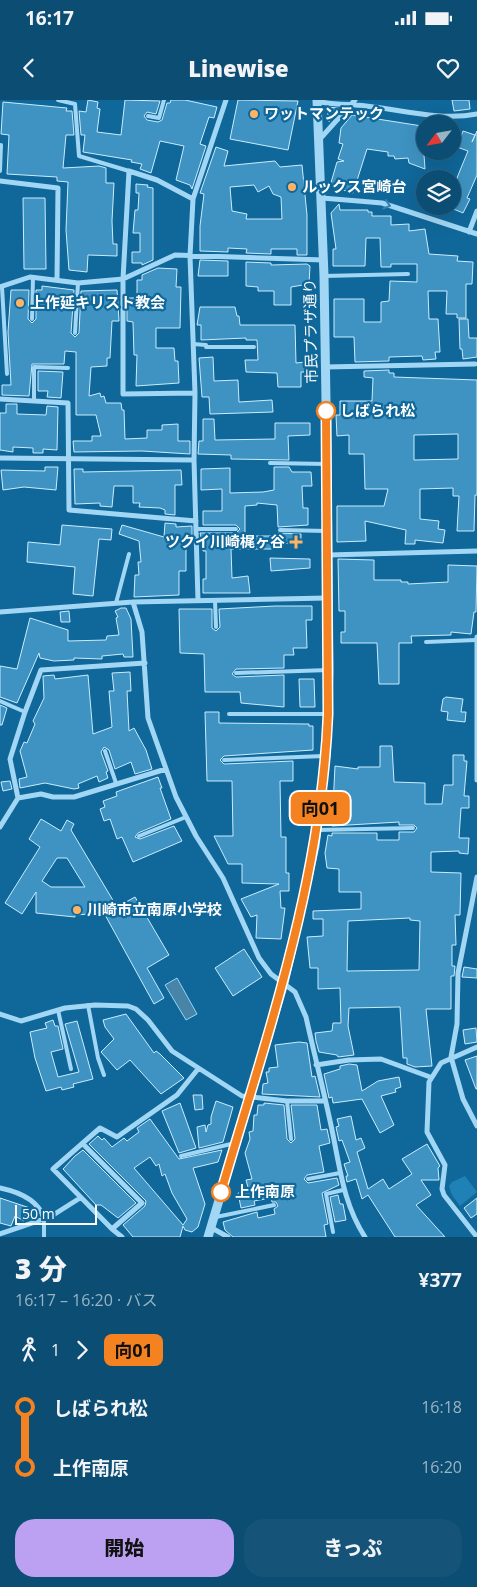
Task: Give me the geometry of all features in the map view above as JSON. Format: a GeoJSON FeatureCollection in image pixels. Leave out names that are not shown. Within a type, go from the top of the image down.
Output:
{"type":"FeatureCollection","features":[{"type":"Feature","properties":{"kind":"street"},"geometry":{"type":"LineString","coordinates":[[198,601],[194,460],[195,393],[190,256],[193,199],[226,100]]}},
{"type":"Feature","properties":{"kind":"street"},"geometry":{"type":"LineString","coordinates":[[316,100],[351,106],[451,117],[477,114]]}},
{"type":"Feature","properties":{"kind":"street","name":"市民プラザ通り"},"geometry":{"type":"LineString","coordinates":[[208,1237],[284,983],[318,830],[326,756],[329,670],[324,260],[316,100]]}},
{"type":"Feature","properties":{"kind":"street"},"geometry":{"type":"LineString","coordinates":[[319,140],[356,100]]}},
{"type":"Feature","properties":{"kind":"street"},"geometry":{"type":"LineString","coordinates":[[193,199],[158,180],[129,171],[123,280],[123,394],[195,393]]}},
{"type":"Feature","properties":{"kind":"street"},"geometry":{"type":"LineString","coordinates":[[0,181],[58,188],[57,280]]}},
{"type":"Feature","properties":{"kind":"street"},"geometry":{"type":"LineString","coordinates":[[322,198],[382,203],[477,234]]}},
{"type":"Feature","properties":{"kind":"street"},"geometry":{"type":"LineString","coordinates":[[469,232],[477,211]]}},
{"type":"Feature","properties":{"kind":"street"},"geometry":{"type":"LineString","coordinates":[[1,287],[33,277],[78,283],[123,280],[175,256],[324,260]]}},
{"type":"Feature","properties":{"kind":"street"},"geometry":{"type":"LineString","coordinates":[[325,367],[475,364]]}},
{"type":"Feature","properties":{"kind":"street"},"geometry":{"type":"LineString","coordinates":[[0,399],[68,403],[69,510],[196,521]]}},
{"type":"Feature","properties":{"kind":"street"},"geometry":{"type":"LineString","coordinates":[[0,458],[194,460]]}},
{"type":"Feature","properties":{"kind":"street"},"geometry":{"type":"LineString","coordinates":[[328,555],[477,550]]}},
{"type":"Feature","properties":{"kind":"street"},"geometry":{"type":"LineString","coordinates":[[0,612],[133,602],[327,598]]}},
{"type":"Feature","properties":{"kind":"street"},"geometry":{"type":"LineString","coordinates":[[133,602],[142,632],[148,718],[166,769],[186,817],[223,878],[259,958],[271,974],[295,992],[303,1006],[343,1190],[353,1218],[365,1237]]}},
{"type":"Feature","properties":{"kind":"street"},"geometry":{"type":"LineString","coordinates":[[477,639],[477,780]]}},
{"type":"Feature","properties":{"kind":"street"},"geometry":{"type":"LineString","coordinates":[[0,827],[18,798],[10,758],[41,670],[145,663]]}},
{"type":"Feature","properties":{"kind":"street"},"geometry":{"type":"LineString","coordinates":[[18,798],[41,794],[53,797],[74,797],[166,769]]}},
{"type":"Feature","properties":{"kind":"street"},"geometry":{"type":"LineString","coordinates":[[477,877],[476,891],[458,973],[457,1024],[451,1057],[463,1099],[477,1126]]}},
{"type":"Feature","properties":{"kind":"street"},"geometry":{"type":"LineString","coordinates":[[0,1014],[21,1021],[58,1010],[88,1005],[128,1006],[136,1009],[148,1020],[172,1051],[232,1092],[250,1098],[287,1102],[325,1101]]}},
{"type":"Feature","properties":{"kind":"street"},"geometry":{"type":"LineString","coordinates":[[477,1047],[440,1063],[430,1078],[427,1132],[445,1165],[444,1195],[477,1237]]}},
{"type":"Feature","properties":{"kind":"street"},"geometry":{"type":"LineString","coordinates":[[316,1065],[349,1060],[381,1059],[430,1078]]}},
{"type":"Feature","properties":{"kind":"street"},"geometry":{"type":"LineString","coordinates":[[122,1237],[80,1198],[53,1169],[100,1128],[117,1137],[176,1095],[198,1069]]}},
{"type":"Feature","properties":{"kind":"street"},"geometry":{"type":"LineString","coordinates":[[83,1144],[142,1203],[112,1229]]}},
{"type":"Feature","properties":{"kind":"street"},"geometry":{"type":"LineString","coordinates":[[0,1188],[28,1198],[41,1208],[44,1219]]}},
{"type":"Feature","properties":{"kind":"street"},"geometry":{"type":"LineString","coordinates":[[0,1234],[44,1219],[80,1198]]}},
{"type":"Feature","properties":{"kind":"street"},"geometry":{"type":"LineString","coordinates":[[210,1227],[228,1237]]}},
{"type":"Feature","properties":{"kind":"lane"},"geometry":{"type":"LineString","coordinates":[[58,100],[75,104],[79,156],[129,171]]}},
{"type":"Feature","properties":{"kind":"lane"},"geometry":{"type":"LineString","coordinates":[[148,116],[159,118],[164,100]]}},
{"type":"Feature","properties":{"kind":"lane"},"geometry":{"type":"LineString","coordinates":[[0,171],[1,145]]}},
{"type":"Feature","properties":{"kind":"lane"},"geometry":{"type":"LineString","coordinates":[[324,276],[408,274]]}},
{"type":"Feature","properties":{"kind":"lane"},"geometry":{"type":"LineString","coordinates":[[32,319],[33,277]]}},
{"type":"Feature","properties":{"kind":"lane"},"geometry":{"type":"LineString","coordinates":[[74,333],[78,283]]}},
{"type":"Feature","properties":{"kind":"lane"},"geometry":{"type":"LineString","coordinates":[[1,287],[7,374]]}},
{"type":"Feature","properties":{"kind":"lane"},"geometry":{"type":"LineString","coordinates":[[193,344],[206,345],[206,348],[254,347]]}},
{"type":"Feature","properties":{"kind":"lane"},"geometry":{"type":"LineString","coordinates":[[34,401],[34,367],[68,368]]}},
{"type":"Feature","properties":{"kind":"lane"},"geometry":{"type":"LineString","coordinates":[[270,463],[327,464]]}},
{"type":"Feature","properties":{"kind":"lane"},"geometry":{"type":"LineString","coordinates":[[196,529],[236,529]]}},
{"type":"Feature","properties":{"kind":"lane"},"geometry":{"type":"LineString","coordinates":[[280,530],[327,532]]}},
{"type":"Feature","properties":{"kind":"lane"},"geometry":{"type":"LineString","coordinates":[[116,603],[129,554]]}},
{"type":"Feature","properties":{"kind":"lane"},"geometry":{"type":"LineString","coordinates":[[215,601],[216,627]]}},
{"type":"Feature","properties":{"kind":"lane"},"geometry":{"type":"LineString","coordinates":[[426,642],[477,639]]}},
{"type":"Feature","properties":{"kind":"lane"},"geometry":{"type":"LineString","coordinates":[[236,673],[329,670]]}},
{"type":"Feature","properties":{"kind":"lane"},"geometry":{"type":"LineString","coordinates":[[0,701],[25,712]]}},
{"type":"Feature","properties":{"kind":"lane"},"geometry":{"type":"LineString","coordinates":[[229,714],[328,714]]}},
{"type":"Feature","properties":{"kind":"lane"},"geometry":{"type":"LineString","coordinates":[[105,751],[116,783]]}},
{"type":"Feature","properties":{"kind":"lane"},"geometry":{"type":"LineString","coordinates":[[224,760],[326,756]]}},
{"type":"Feature","properties":{"kind":"lane"},"geometry":{"type":"LineString","coordinates":[[139,836],[186,817]]}},
{"type":"Feature","properties":{"kind":"lane"},"geometry":{"type":"LineString","coordinates":[[318,830],[413,828]]}},
{"type":"Feature","properties":{"kind":"lane"},"geometry":{"type":"LineString","coordinates":[[88,1005],[98,1058],[104,1075]]}},
{"type":"Feature","properties":{"kind":"lane"},"geometry":{"type":"LineString","coordinates":[[58,1010],[71,1069]]}},
{"type":"Feature","properties":{"kind":"lane"},"geometry":{"type":"LineString","coordinates":[[287,1102],[291,1139]]}},
{"type":"Feature","properties":{"kind":"lane"},"geometry":{"type":"LineString","coordinates":[[181,1156],[235,1143]]}},
{"type":"Feature","properties":{"kind":"lane"},"geometry":{"type":"LineString","coordinates":[[308,1179],[340,1172]]}},
{"type":"Feature","properties":{"kind":"lane"},"geometry":{"type":"LineString","coordinates":[[333,1232],[326,1194],[343,1190]]}},
{"type":"Feature","properties":{"kind":"lane"},"geometry":{"type":"LineString","coordinates":[[213,1218],[274,1205]]}},
{"type":"Feature","properties":{"kind":"lane"},"geometry":{"type":"LineString","coordinates":[[44,1219],[44,1237]]}},
{"type":"Feature","properties":{"kind":"shaded area"},"geometry":{"type":"Polygon","coordinates":[[[177,978],[197,1014],[186,1020],[165,985],[177,978]]]}},
{"type":"Feature","properties":{"kind":"shaded area"},"geometry":{"type":"Polygon","coordinates":[[[465,1176],[477,1192],[460,1206],[452,1195],[449,1186],[452,1182],[465,1176]]]}},
{"type":"Feature","properties":{"kind":"building"},"geometry":{"type":"Polygon","coordinates":[[[88,100],[98,102],[97,108],[100,109],[97,132],[121,135],[125,100],[160,101],[156,114],[147,112],[144,116],[147,120],[158,122],[162,120],[167,103],[170,103],[171,100],[185,100],[217,107],[214,118],[209,117],[200,144],[206,146],[192,189],[190,185],[176,180],[184,146],[160,141],[151,173],[140,169],[142,164],[131,162],[132,160],[83,152],[85,135],[81,135],[79,111],[86,112],[88,100]]]}},
{"type":"Feature","properties":{"kind":"building"},"geometry":{"type":"Polygon","coordinates":[[[238,100],[298,101],[288,150],[230,139],[238,100]]]}},
{"type":"Feature","properties":{"kind":"building"},"geometry":{"type":"Polygon","coordinates":[[[452,100],[469,100],[470,109],[454,111],[452,100]]]}},
{"type":"Feature","properties":{"kind":"building"},"geometry":{"type":"Polygon","coordinates":[[[3,102],[67,108],[66,111],[72,111],[74,135],[66,135],[63,168],[99,166],[106,168],[106,183],[114,183],[112,221],[113,244],[117,244],[117,256],[88,255],[87,272],[69,270],[66,230],[68,182],[57,181],[57,177],[7,174],[9,135],[1,134],[3,102]]]}},
{"type":"Feature","properties":{"kind":"building"},"geometry":{"type":"Polygon","coordinates":[[[327,107],[338,108],[338,111],[329,122],[327,107]]]}},
{"type":"Feature","properties":{"kind":"building"},"geometry":{"type":"Polygon","coordinates":[[[352,115],[416,125],[416,160],[424,160],[425,169],[409,163],[408,158],[395,159],[394,156],[388,156],[388,152],[367,149],[353,193],[330,186],[337,162],[344,161],[338,159],[343,144],[339,143],[341,128],[352,115]]]}},
{"type":"Feature","properties":{"kind":"building"},"geometry":{"type":"Polygon","coordinates":[[[463,131],[475,135],[472,142],[477,131],[477,175],[467,198],[470,199],[463,213],[461,212],[460,170],[468,151],[461,148],[463,131]]]}},
{"type":"Feature","properties":{"kind":"building"},"geometry":{"type":"Polygon","coordinates":[[[216,147],[228,151],[224,166],[275,161],[280,167],[302,165],[307,215],[307,255],[297,255],[297,249],[271,249],[271,254],[246,253],[247,249],[228,248],[228,252],[200,251],[200,226],[204,194],[200,193],[216,147]],[[254,185],[230,187],[232,211],[247,214],[246,219],[282,219],[281,197],[273,194],[269,186],[258,192],[254,185]]]}},
{"type":"Feature","properties":{"kind":"building"},"geometry":{"type":"Polygon","coordinates":[[[136,184],[148,185],[147,187],[153,188],[153,260],[142,265],[142,263],[132,263],[132,252],[140,252],[140,233],[133,233],[135,210],[138,210],[139,193],[136,193],[136,184]]]}},
{"type":"Feature","properties":{"kind":"building"},"geometry":{"type":"Polygon","coordinates":[[[23,198],[45,198],[46,269],[24,269],[23,198]]]}},
{"type":"Feature","properties":{"kind":"building"},"geometry":{"type":"Polygon","coordinates":[[[339,204],[340,210],[368,210],[368,212],[372,212],[372,216],[391,216],[391,225],[409,224],[409,231],[425,229],[429,254],[458,256],[457,261],[473,262],[472,284],[466,284],[466,318],[457,318],[457,314],[446,314],[447,291],[428,291],[429,319],[438,319],[440,352],[435,352],[436,359],[423,360],[422,356],[389,357],[389,361],[355,362],[354,337],[334,337],[334,299],[364,299],[364,322],[381,322],[381,302],[389,301],[390,281],[417,282],[417,264],[391,264],[391,267],[381,267],[380,238],[366,238],[365,266],[333,266],[333,249],[336,249],[331,213],[339,204]]]}},
{"type":"Feature","properties":{"kind":"building"},"geometry":{"type":"Polygon","coordinates":[[[200,260],[228,261],[228,276],[198,276],[200,260]]]}},
{"type":"Feature","properties":{"kind":"building"},"geometry":{"type":"Polygon","coordinates":[[[246,262],[271,263],[271,265],[307,264],[310,266],[309,284],[291,287],[291,305],[274,305],[274,291],[258,291],[258,287],[246,286],[246,262]]]}},
{"type":"Feature","properties":{"kind":"building"},"geometry":{"type":"Polygon","coordinates":[[[158,268],[177,269],[176,287],[181,287],[180,328],[156,328],[156,348],[174,348],[175,361],[178,361],[179,383],[136,386],[137,355],[134,355],[133,322],[127,321],[127,298],[137,298],[137,280],[142,280],[142,275],[158,268]]]}},
{"type":"Feature","properties":{"kind":"building"},"geometry":{"type":"Polygon","coordinates":[[[42,286],[74,290],[71,333],[75,337],[79,333],[81,291],[117,290],[119,321],[112,321],[110,358],[107,358],[107,366],[91,367],[89,396],[100,393],[101,397],[104,396],[106,403],[121,403],[122,410],[124,410],[125,439],[147,438],[147,430],[162,430],[162,425],[178,424],[178,441],[190,441],[190,454],[142,451],[74,452],[73,441],[92,441],[92,436],[101,436],[96,415],[76,415],[76,352],[65,351],[64,364],[32,364],[29,396],[2,395],[2,385],[11,385],[8,332],[11,290],[29,290],[28,319],[32,323],[36,319],[36,290],[42,290],[42,286]]]}},
{"type":"Feature","properties":{"kind":"building"},"geometry":{"type":"Polygon","coordinates":[[[200,307],[235,307],[240,325],[295,325],[296,363],[305,362],[305,372],[301,372],[301,387],[278,387],[277,373],[246,372],[245,360],[258,360],[257,340],[246,340],[246,338],[201,340],[201,325],[197,325],[200,307]]]}},
{"type":"Feature","properties":{"kind":"building"},"geometry":{"type":"Polygon","coordinates":[[[459,319],[468,319],[469,338],[477,338],[477,357],[463,359],[462,349],[460,349],[459,319]]]}},
{"type":"Feature","properties":{"kind":"building"},"geometry":{"type":"Polygon","coordinates":[[[213,357],[214,381],[238,380],[239,402],[272,400],[273,412],[210,414],[209,397],[202,397],[199,358],[213,357]]]}},
{"type":"Feature","properties":{"kind":"building"},"geometry":{"type":"Polygon","coordinates":[[[389,370],[389,373],[394,373],[394,377],[477,380],[477,495],[475,495],[474,531],[457,531],[459,496],[453,496],[453,488],[420,489],[420,519],[439,521],[438,529],[445,530],[443,543],[415,540],[415,544],[405,544],[406,530],[365,521],[366,541],[337,542],[337,506],[384,506],[388,489],[365,489],[364,454],[349,454],[349,435],[337,436],[336,415],[340,415],[340,401],[372,401],[373,378],[364,377],[364,371],[389,370]],[[458,434],[414,435],[414,460],[458,459],[458,434]]]}},
{"type":"Feature","properties":{"kind":"building"},"geometry":{"type":"Polygon","coordinates":[[[38,371],[63,372],[61,398],[47,397],[48,391],[38,391],[38,371]]]}},
{"type":"Feature","properties":{"kind":"building"},"geometry":{"type":"Polygon","coordinates":[[[6,404],[17,404],[17,414],[46,415],[47,406],[58,407],[57,450],[43,449],[43,453],[33,453],[33,448],[13,447],[13,452],[0,450],[0,413],[6,413],[6,404]]]}},
{"type":"Feature","properties":{"kind":"building"},"geometry":{"type":"Polygon","coordinates":[[[203,419],[214,419],[215,440],[275,439],[275,423],[310,423],[310,435],[288,436],[289,460],[231,459],[231,455],[198,454],[199,441],[203,441],[203,419]]]}},
{"type":"Feature","properties":{"kind":"building"},"geometry":{"type":"Polygon","coordinates":[[[45,467],[58,467],[56,490],[24,487],[3,490],[1,470],[45,471],[45,467]]]}},
{"type":"Feature","properties":{"kind":"building"},"geometry":{"type":"Polygon","coordinates":[[[274,467],[289,467],[292,472],[311,472],[312,486],[302,486],[303,508],[308,508],[308,525],[278,527],[277,505],[257,503],[257,505],[245,506],[245,534],[278,536],[278,533],[301,534],[301,543],[275,544],[275,549],[231,549],[232,578],[248,576],[250,593],[203,593],[203,579],[206,579],[206,551],[203,551],[203,536],[201,537],[200,533],[236,533],[240,529],[236,525],[203,525],[203,511],[222,511],[222,489],[201,490],[201,469],[230,468],[230,493],[274,490],[274,467]]]}},
{"type":"Feature","properties":{"kind":"building"},"geometry":{"type":"Polygon","coordinates":[[[74,469],[83,469],[83,472],[181,470],[182,485],[175,485],[175,515],[165,514],[165,510],[160,508],[139,507],[140,503],[133,503],[133,486],[114,486],[112,507],[100,506],[100,503],[75,504],[74,469]]]}},
{"type":"Feature","properties":{"kind":"building"},"geometry":{"type":"Polygon","coordinates":[[[165,523],[176,524],[176,527],[192,526],[192,537],[186,537],[186,571],[179,571],[179,595],[134,597],[135,575],[139,575],[138,562],[141,562],[139,541],[119,534],[122,525],[164,537],[165,523]]]}},
{"type":"Feature","properties":{"kind":"building"},"geometry":{"type":"Polygon","coordinates":[[[62,525],[112,529],[111,540],[99,539],[93,596],[73,594],[75,567],[27,562],[28,542],[60,545],[62,525]]]}},
{"type":"Feature","properties":{"kind":"building"},"geometry":{"type":"Polygon","coordinates":[[[270,558],[310,559],[310,568],[271,571],[270,558]]]}},
{"type":"Feature","properties":{"kind":"building"},"geometry":{"type":"Polygon","coordinates":[[[338,559],[374,560],[374,580],[401,580],[401,582],[408,582],[408,584],[448,582],[448,565],[477,566],[476,612],[474,612],[471,634],[451,632],[451,635],[411,636],[412,643],[399,643],[399,684],[379,684],[377,643],[341,643],[341,632],[345,632],[345,611],[339,611],[338,559]]]}},
{"type":"Feature","properties":{"kind":"building"},"geometry":{"type":"Polygon","coordinates":[[[312,606],[312,620],[306,620],[307,648],[293,648],[294,655],[284,655],[284,668],[236,669],[232,674],[236,677],[284,675],[284,707],[241,703],[240,692],[205,692],[204,654],[180,653],[179,609],[212,609],[212,628],[216,631],[220,627],[219,609],[312,606]]]}},
{"type":"Feature","properties":{"kind":"building"},"geometry":{"type":"Polygon","coordinates":[[[126,608],[131,619],[133,657],[124,657],[123,654],[102,656],[102,659],[74,658],[74,660],[54,661],[40,658],[39,653],[17,703],[0,697],[0,666],[17,669],[30,618],[68,630],[68,641],[106,640],[107,636],[119,635],[116,618],[118,617],[115,611],[126,608]]]}},
{"type":"Feature","properties":{"kind":"building"},"geometry":{"type":"Polygon","coordinates":[[[69,611],[70,622],[61,622],[60,612],[69,611]]]}},
{"type":"Feature","properties":{"kind":"building"},"geometry":{"type":"Polygon","coordinates":[[[130,672],[131,691],[127,691],[129,731],[134,728],[146,750],[152,769],[135,774],[131,762],[115,769],[109,750],[104,747],[101,752],[108,771],[106,772],[108,778],[99,782],[97,776],[78,784],[79,788],[74,789],[45,783],[20,788],[19,779],[27,777],[20,751],[24,742],[27,743],[35,724],[33,721],[44,698],[43,676],[54,675],[55,679],[88,675],[93,734],[112,727],[109,691],[114,691],[112,673],[130,672]]]}},
{"type":"Feature","properties":{"kind":"building"},"geometry":{"type":"Polygon","coordinates":[[[299,679],[314,679],[315,707],[300,707],[299,679]]]}},
{"type":"Feature","properties":{"kind":"building"},"geometry":{"type":"Polygon","coordinates":[[[446,697],[463,699],[461,712],[466,712],[465,722],[447,720],[448,712],[441,711],[443,699],[446,697]]]}},
{"type":"Feature","properties":{"kind":"building"},"geometry":{"type":"Polygon","coordinates":[[[0,705],[7,708],[2,725],[0,725],[0,705]]]}},
{"type":"Feature","properties":{"kind":"building"},"geometry":{"type":"Polygon","coordinates":[[[205,712],[219,712],[219,723],[309,724],[309,726],[313,726],[313,750],[224,756],[220,760],[224,764],[293,761],[293,781],[280,781],[281,837],[286,837],[286,873],[289,873],[289,891],[280,891],[281,908],[285,908],[281,939],[256,938],[257,915],[251,917],[241,899],[279,884],[242,883],[242,864],[228,864],[214,836],[233,836],[232,781],[207,781],[205,712]]]}},
{"type":"Feature","properties":{"kind":"building"},"geometry":{"type":"Polygon","coordinates":[[[380,746],[392,746],[394,782],[425,783],[425,804],[442,804],[444,785],[453,785],[453,755],[464,755],[464,761],[467,761],[464,796],[469,796],[469,808],[461,808],[459,838],[469,838],[468,854],[459,853],[459,851],[431,852],[431,872],[461,873],[460,915],[455,915],[456,945],[452,945],[452,966],[455,966],[454,976],[451,976],[451,1009],[426,1009],[432,1066],[415,1067],[407,1064],[407,1058],[403,1058],[400,1007],[349,1008],[348,1026],[354,1055],[338,1057],[337,1055],[319,1052],[316,1041],[315,1033],[332,1031],[333,1023],[341,1023],[340,988],[318,989],[318,968],[310,968],[307,937],[323,936],[323,919],[313,919],[313,911],[361,909],[361,892],[339,892],[339,869],[327,868],[325,853],[328,835],[332,836],[332,833],[377,833],[377,840],[399,840],[399,832],[414,832],[417,828],[414,825],[399,825],[399,822],[332,826],[335,766],[358,769],[358,767],[380,767],[380,746]],[[410,918],[348,921],[347,971],[419,970],[420,921],[410,920],[410,918]]]}},
{"type":"Feature","properties":{"kind":"building"},"geometry":{"type":"Polygon","coordinates":[[[158,777],[171,819],[138,833],[135,837],[140,839],[174,826],[182,841],[133,862],[122,837],[117,839],[110,819],[104,821],[100,809],[105,807],[103,801],[117,796],[116,792],[158,777]]]}},
{"type":"Feature","properties":{"kind":"building"},"geometry":{"type":"Polygon","coordinates":[[[10,781],[12,789],[3,791],[1,782],[10,781]]]}},
{"type":"Feature","properties":{"kind":"building"},"geometry":{"type":"Polygon","coordinates":[[[41,819],[61,831],[67,820],[74,824],[71,830],[117,907],[135,897],[169,955],[147,968],[164,998],[154,1004],[104,913],[75,915],[75,917],[36,913],[36,892],[22,914],[5,903],[40,847],[29,839],[41,819]],[[57,858],[42,881],[51,887],[85,887],[67,858],[57,858]]]}},
{"type":"Feature","properties":{"kind":"building"},"geometry":{"type":"Polygon","coordinates":[[[244,949],[262,977],[233,996],[215,968],[244,949]]]}},
{"type":"Feature","properties":{"kind":"building"},"geometry":{"type":"Polygon","coordinates":[[[464,967],[477,969],[477,978],[462,977],[464,967]]]}},
{"type":"Feature","properties":{"kind":"building"},"geometry":{"type":"Polygon","coordinates":[[[126,1014],[154,1053],[156,1051],[160,1054],[184,1078],[161,1094],[130,1060],[117,1070],[101,1052],[114,1039],[105,1027],[103,1020],[126,1014]]]}},
{"type":"Feature","properties":{"kind":"building"},"geometry":{"type":"Polygon","coordinates":[[[53,1020],[55,1026],[58,1026],[63,1049],[51,1052],[58,1077],[79,1072],[65,1024],[77,1021],[93,1079],[73,1084],[74,1087],[62,1090],[61,1087],[46,1091],[35,1058],[30,1032],[47,1028],[45,1023],[53,1020]]]}},
{"type":"Feature","properties":{"kind":"building"},"geometry":{"type":"Polygon","coordinates":[[[476,1028],[477,1042],[465,1044],[463,1030],[476,1028]]]}},
{"type":"Feature","properties":{"kind":"building"},"geometry":{"type":"Polygon","coordinates":[[[307,1043],[312,1077],[315,1076],[320,1097],[262,1094],[263,1084],[268,1083],[266,1072],[269,1072],[269,1068],[278,1067],[275,1045],[307,1043]]]}},
{"type":"Feature","properties":{"kind":"building"},"geometry":{"type":"Polygon","coordinates":[[[477,1056],[477,1089],[476,1089],[465,1060],[477,1056]]]}},
{"type":"Feature","properties":{"kind":"building"},"geometry":{"type":"Polygon","coordinates":[[[349,1064],[357,1065],[362,1091],[378,1081],[399,1077],[401,1087],[395,1089],[396,1092],[381,1096],[394,1125],[380,1133],[362,1099],[333,1103],[332,1097],[329,1098],[324,1074],[349,1064]]]}},
{"type":"Feature","properties":{"kind":"building"},"geometry":{"type":"Polygon","coordinates":[[[193,1095],[202,1095],[203,1109],[195,1110],[193,1095]]]}},
{"type":"Feature","properties":{"kind":"building"},"geometry":{"type":"Polygon","coordinates":[[[216,1101],[233,1107],[223,1142],[199,1148],[197,1127],[205,1125],[206,1132],[208,1125],[211,1124],[216,1101]]]}},
{"type":"Feature","properties":{"kind":"building"},"geometry":{"type":"Polygon","coordinates":[[[180,1103],[196,1148],[179,1153],[162,1111],[180,1103]]]}},
{"type":"Feature","properties":{"kind":"building"},"geometry":{"type":"Polygon","coordinates":[[[264,1103],[284,1105],[287,1139],[291,1143],[295,1139],[291,1105],[317,1105],[321,1130],[327,1129],[330,1143],[319,1146],[324,1172],[307,1175],[304,1179],[308,1183],[337,1178],[339,1185],[322,1193],[328,1224],[324,1225],[326,1237],[233,1237],[225,1230],[223,1222],[257,1212],[258,1218],[275,1214],[274,1209],[278,1206],[276,1202],[272,1202],[271,1198],[254,1201],[255,1205],[241,1208],[238,1193],[249,1191],[246,1180],[252,1179],[245,1153],[250,1139],[249,1132],[253,1131],[254,1115],[257,1115],[258,1105],[264,1105],[264,1103]]]}},
{"type":"Feature","properties":{"kind":"building"},"geometry":{"type":"Polygon","coordinates":[[[351,1116],[356,1140],[361,1138],[365,1148],[357,1152],[368,1189],[383,1179],[389,1189],[412,1174],[402,1159],[427,1144],[440,1166],[438,1168],[439,1180],[421,1180],[431,1195],[416,1205],[445,1237],[395,1237],[368,1195],[362,1199],[356,1179],[347,1182],[346,1176],[348,1176],[344,1164],[350,1162],[342,1140],[339,1141],[336,1127],[339,1126],[337,1119],[351,1116]]]}},
{"type":"Feature","properties":{"kind":"building"},"geometry":{"type":"Polygon","coordinates":[[[150,1119],[179,1159],[222,1150],[218,1162],[193,1168],[205,1204],[198,1227],[192,1232],[185,1230],[183,1226],[180,1237],[133,1237],[123,1225],[145,1206],[146,1201],[89,1144],[98,1136],[102,1140],[104,1138],[112,1147],[124,1138],[127,1141],[139,1132],[137,1128],[150,1119]],[[150,1157],[134,1168],[183,1225],[187,1219],[172,1193],[165,1174],[162,1176],[159,1164],[156,1166],[150,1157]]]}},
{"type":"Feature","properties":{"kind":"building"},"geometry":{"type":"Polygon","coordinates":[[[83,1150],[136,1203],[118,1218],[101,1205],[96,1205],[63,1169],[83,1150]]]}},
{"type":"Feature","properties":{"kind":"building"},"geometry":{"type":"Polygon","coordinates":[[[338,1195],[340,1204],[343,1204],[346,1220],[335,1222],[330,1197],[338,1195]]]}},
{"type":"Feature","properties":{"kind":"building"},"geometry":{"type":"Polygon","coordinates":[[[0,1198],[30,1208],[24,1221],[15,1216],[11,1226],[0,1223],[0,1198]]]}},
{"type":"Feature","properties":{"kind":"building"},"geometry":{"type":"Polygon","coordinates":[[[477,1198],[477,1214],[471,1218],[464,1208],[477,1198]]]}},
{"type":"Feature","properties":{"kind":"bus line","name":"向01"},"geometry":{"type":"LineString","coordinates":[[221,1192],[284,983],[318,830],[326,756],[329,670],[326,411]]}},
{"type":"Feature","properties":{"kind":"place","name":"ワットマンテック"},"geometry":{"type":"Point","coordinates":[254,114]}},
{"type":"Feature","properties":{"kind":"place","name":"ルックス宮崎台"},"geometry":{"type":"Point","coordinates":[292,187]}},
{"type":"Feature","properties":{"kind":"place","name":"上作延キリスト教会"},"geometry":{"type":"Point","coordinates":[20,303]}},
{"type":"Feature","properties":{"kind":"place","name":"しばられ松"},"geometry":{"type":"Point","coordinates":[326,411]}},
{"type":"Feature","properties":{"kind":"place","name":"ツクイ川崎梶ヶ谷"},"geometry":{"type":"Point","coordinates":[296,542]}},
{"type":"Feature","properties":{"kind":"place","name":"川崎市立南原小学校"},"geometry":{"type":"Point","coordinates":[77,910]}},
{"type":"Feature","properties":{"kind":"place","name":"上作南原"},"geometry":{"type":"Point","coordinates":[221,1192]}}]}
